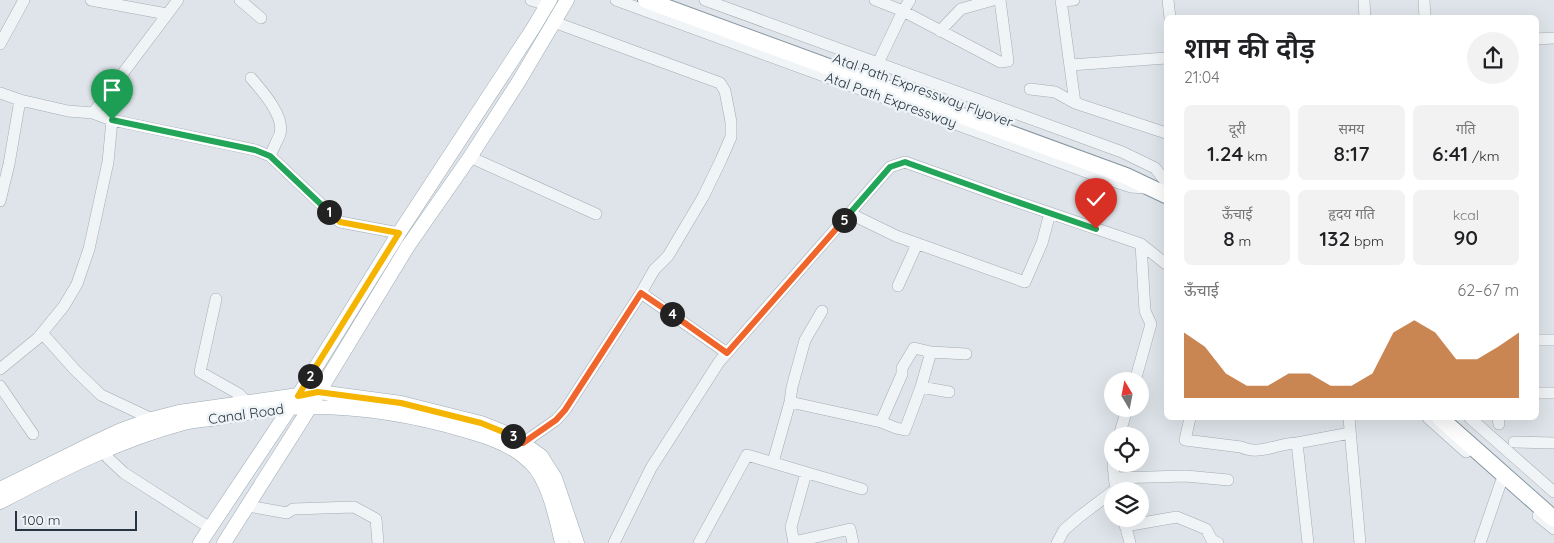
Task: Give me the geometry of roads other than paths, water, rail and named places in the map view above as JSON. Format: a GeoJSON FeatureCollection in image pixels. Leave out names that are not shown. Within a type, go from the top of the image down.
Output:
{"type":"FeatureCollection","features":[{"type":"Feature","properties":{"kind":"highway","name":"Atal Path Expressway Flyover"},"geometry":{"type":"LineString","coordinates":[[646,0],[1129,171]]}},
{"type":"Feature","properties":{"kind":"highway","name":"Atal Path Expressway Flyover"},"geometry":{"type":"LineString","coordinates":[[678,0],[1129,171],[1164,187]]}},
{"type":"Feature","properties":{"kind":"highway"},"geometry":{"type":"LineString","coordinates":[[1442,420],[1554,519]]}},
{"type":"Feature","properties":{"kind":"highway"},"geometry":{"type":"LineString","coordinates":[[1459,420],[1554,504]]}},
{"type":"Feature","properties":{"kind":"main road"},"geometry":{"type":"LineString","coordinates":[[224,543],[408,246],[470,157],[546,37],[567,0]]}},
{"type":"Feature","properties":{"kind":"main road"},"geometry":{"type":"LineString","coordinates":[[200,543],[298,396],[399,233],[532,30],[548,2]]}},
{"type":"Feature","properties":{"kind":"main road"},"geometry":{"type":"LineString","coordinates":[[532,30],[546,37]]}},
{"type":"Feature","properties":{"kind":"main road"},"geometry":{"type":"LineString","coordinates":[[0,489],[121,430],[152,419],[179,412],[318,392],[401,403],[442,412],[481,423],[511,435],[520,447],[541,456],[555,478],[577,543]]}},
{"type":"Feature","properties":{"kind":"main road","name":"Canal Road"},"geometry":{"type":"LineString","coordinates":[[0,502],[58,472],[146,434],[186,422],[310,407],[401,414],[520,447],[542,480],[558,524],[562,543]]}},
{"type":"Feature","properties":{"kind":"street"},"geometry":{"type":"LineString","coordinates":[[0,44],[24,0]]}},
{"type":"Feature","properties":{"kind":"street"},"geometry":{"type":"LineString","coordinates":[[91,0],[167,14]]}},
{"type":"Feature","properties":{"kind":"street"},"geometry":{"type":"LineString","coordinates":[[93,113],[178,0]]}},
{"type":"Feature","properties":{"kind":"street"},"geometry":{"type":"LineString","coordinates":[[240,0],[261,18]]}},
{"type":"Feature","properties":{"kind":"street"},"geometry":{"type":"LineString","coordinates":[[530,0],[548,2]]}},
{"type":"Feature","properties":{"kind":"street","name":"Atal Path Expressway"},"geometry":{"type":"LineString","coordinates":[[616,0],[1104,178],[1131,187],[1164,187]]}},
{"type":"Feature","properties":{"kind":"street"},"geometry":{"type":"LineString","coordinates":[[705,0],[1122,152],[1155,168],[1164,187]]}},
{"type":"Feature","properties":{"kind":"street"},"geometry":{"type":"LineString","coordinates":[[875,0],[903,11],[1000,62],[1008,61],[1000,0]]}},
{"type":"Feature","properties":{"kind":"street"},"geometry":{"type":"LineString","coordinates":[[878,63],[910,0]]}},
{"type":"Feature","properties":{"kind":"street"},"geometry":{"type":"LineString","coordinates":[[940,30],[960,9],[993,0]]}},
{"type":"Feature","properties":{"kind":"street"},"geometry":{"type":"LineString","coordinates":[[1074,0],[1061,1],[1075,103]]}},
{"type":"Feature","properties":{"kind":"street"},"geometry":{"type":"LineString","coordinates":[[1168,0],[1170,15]]}},
{"type":"Feature","properties":{"kind":"street"},"geometry":{"type":"LineString","coordinates":[[1364,0],[1365,15]]}},
{"type":"Feature","properties":{"kind":"street"},"geometry":{"type":"LineString","coordinates":[[1424,0],[1425,15]]}},
{"type":"Feature","properties":{"kind":"street"},"geometry":{"type":"LineString","coordinates":[[520,447],[556,420],[565,410],[654,270],[668,256],[703,197],[731,137],[731,122],[725,91],[720,83],[554,22]]}},
{"type":"Feature","properties":{"kind":"street"},"geometry":{"type":"LineString","coordinates":[[1539,38],[1554,38]]}},
{"type":"Feature","properties":{"kind":"street"},"geometry":{"type":"LineString","coordinates":[[1071,65],[1164,58]]}},
{"type":"Feature","properties":{"kind":"street"},"geometry":{"type":"LineString","coordinates":[[251,78],[277,113],[280,132],[270,156]]}},
{"type":"Feature","properties":{"kind":"street"},"geometry":{"type":"LineString","coordinates":[[1030,89],[1055,92],[1075,103],[1164,132]]}},
{"type":"Feature","properties":{"kind":"street"},"geometry":{"type":"LineString","coordinates":[[0,93],[20,100],[93,113],[112,120],[255,150],[270,156],[340,222],[399,233]]}},
{"type":"Feature","properties":{"kind":"street"},"geometry":{"type":"LineString","coordinates":[[0,201],[9,164],[20,100]]}},
{"type":"Feature","properties":{"kind":"street"},"geometry":{"type":"LineString","coordinates":[[0,369],[42,333],[64,306],[77,284],[89,249],[108,162],[112,120]]}},
{"type":"Feature","properties":{"kind":"street"},"geometry":{"type":"LineString","coordinates":[[470,157],[596,214]]}},
{"type":"Feature","properties":{"kind":"street"},"geometry":{"type":"LineString","coordinates":[[614,543],[651,468],[719,362],[890,167],[905,162],[1141,244],[1164,262]]}},
{"type":"Feature","properties":{"kind":"street"},"geometry":{"type":"LineString","coordinates":[[849,214],[896,236],[1025,282],[1042,243],[1050,213]]}},
{"type":"Feature","properties":{"kind":"street"},"geometry":{"type":"LineString","coordinates":[[898,286],[917,244]]}},
{"type":"Feature","properties":{"kind":"street"},"geometry":{"type":"LineString","coordinates":[[1138,372],[1151,324],[1145,311],[1141,244]]}},
{"type":"Feature","properties":{"kind":"street"},"geometry":{"type":"LineString","coordinates":[[641,293],[727,353]]}},
{"type":"Feature","properties":{"kind":"street"},"geometry":{"type":"LineString","coordinates":[[216,298],[200,372],[240,394],[247,402]]}},
{"type":"Feature","properties":{"kind":"street"},"geometry":{"type":"LineString","coordinates":[[773,462],[805,340],[822,311]]}},
{"type":"Feature","properties":{"kind":"street"},"geometry":{"type":"LineString","coordinates":[[42,333],[75,370],[101,395],[152,419]]}},
{"type":"Feature","properties":{"kind":"street"},"geometry":{"type":"LineString","coordinates":[[1539,340],[1554,340]]}},
{"type":"Feature","properties":{"kind":"street"},"geometry":{"type":"LineString","coordinates":[[881,422],[902,374],[902,368],[914,348],[931,352],[966,354]]}},
{"type":"Feature","properties":{"kind":"street"},"geometry":{"type":"LineString","coordinates":[[790,402],[881,422],[905,430],[921,387],[931,352]]}},
{"type":"Feature","properties":{"kind":"street"},"geometry":{"type":"LineString","coordinates":[[0,386],[33,434]]}},
{"type":"Feature","properties":{"kind":"street"},"geometry":{"type":"LineString","coordinates":[[921,387],[949,392]]}},
{"type":"Feature","properties":{"kind":"street"},"geometry":{"type":"LineString","coordinates":[[1539,393],[1554,393]]}},
{"type":"Feature","properties":{"kind":"street"},"geometry":{"type":"LineString","coordinates":[[1190,420],[1185,440],[1241,447],[1247,450],[1263,451],[1289,443],[1350,433]]}},
{"type":"Feature","properties":{"kind":"street"},"geometry":{"type":"LineString","coordinates":[[1349,420],[1360,543]]}},
{"type":"Feature","properties":{"kind":"street"},"geometry":{"type":"LineString","coordinates":[[1430,420],[1554,529]]}},
{"type":"Feature","properties":{"kind":"street"},"geometry":{"type":"LineString","coordinates":[[1472,420],[1554,492]]}},
{"type":"Feature","properties":{"kind":"street"},"geometry":{"type":"LineString","coordinates":[[1514,442],[1554,442]]}},
{"type":"Feature","properties":{"kind":"street"},"geometry":{"type":"LineString","coordinates":[[1297,443],[1308,543]]}},
{"type":"Feature","properties":{"kind":"street"},"geometry":{"type":"LineString","coordinates":[[699,543],[747,455],[862,488]]}},
{"type":"Feature","properties":{"kind":"street"},"geometry":{"type":"LineString","coordinates":[[108,458],[124,473],[210,528]]}},
{"type":"Feature","properties":{"kind":"street"},"geometry":{"type":"LineString","coordinates":[[1114,472],[1114,482]]}},
{"type":"Feature","properties":{"kind":"street"},"geometry":{"type":"LineString","coordinates":[[806,473],[791,527],[794,543],[850,529],[853,543]]}},
{"type":"Feature","properties":{"kind":"street"},"geometry":{"type":"LineString","coordinates":[[1114,478],[1186,476],[1228,480]]}},
{"type":"Feature","properties":{"kind":"street"},"geometry":{"type":"LineString","coordinates":[[1480,543],[1501,482]]}},
{"type":"Feature","properties":{"kind":"street"},"geometry":{"type":"LineString","coordinates":[[1057,543],[1064,530],[1104,498]]}},
{"type":"Feature","properties":{"kind":"street"},"geometry":{"type":"LineString","coordinates":[[248,506],[287,513],[293,509],[354,507],[376,519],[378,543]]}},
{"type":"Feature","properties":{"kind":"street"},"geometry":{"type":"LineString","coordinates":[[1149,519],[1177,516],[1206,528],[1212,540],[1218,543]]}},
{"type":"Feature","properties":{"kind":"street"},"geometry":{"type":"LineString","coordinates":[[1125,527],[1129,542]]}}]}
